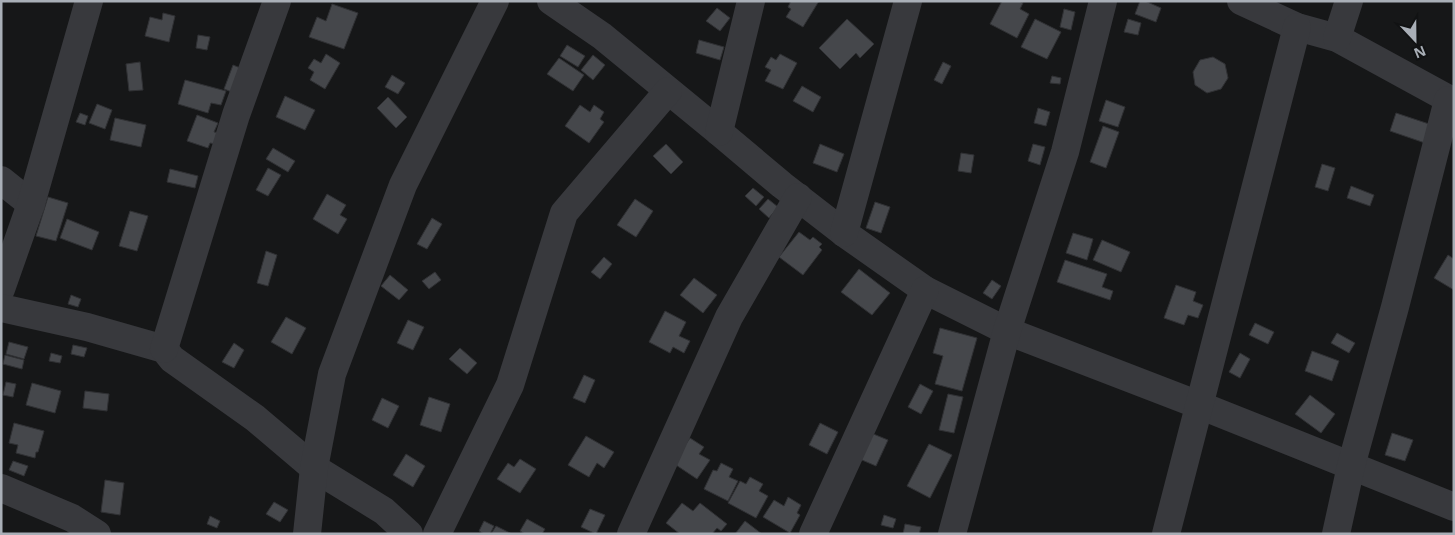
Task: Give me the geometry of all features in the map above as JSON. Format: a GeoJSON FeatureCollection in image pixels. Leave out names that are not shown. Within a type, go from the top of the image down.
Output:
{"type":"FeatureCollection","features":[{"type":"Feature","properties":{"kind":"street"},"geometry":{"type":"LineString","coordinates":[[1,289],[31,204],[89,1]]}},
{"type":"Feature","properties":{"kind":"street"},"geometry":{"type":"LineString","coordinates":[[164,349],[236,115],[277,1]]}},
{"type":"Feature","properties":{"kind":"street"},"geometry":{"type":"LineString","coordinates":[[307,534],[314,468],[332,374],[403,185],[495,1]]}},
{"type":"Feature","properties":{"kind":"street"},"geometry":{"type":"LineString","coordinates":[[551,1],[581,11],[602,36],[782,185],[844,233],[925,290],[1007,331],[1454,507]]}},
{"type":"Feature","properties":{"kind":"street"},"geometry":{"type":"LineString","coordinates":[[719,132],[751,1]]}},
{"type":"Feature","properties":{"kind":"street"},"geometry":{"type":"LineString","coordinates":[[844,233],[908,1]]}},
{"type":"Feature","properties":{"kind":"street"},"geometry":{"type":"LineString","coordinates":[[952,534],[1007,331],[1065,152],[1103,1]]}},
{"type":"Feature","properties":{"kind":"street"},"geometry":{"type":"LineString","coordinates":[[1241,1],[1297,27],[1337,38],[1451,101],[1351,466],[1336,534]]}},
{"type":"Feature","properties":{"kind":"street"},"geometry":{"type":"LineString","coordinates":[[1337,38],[1349,1]]}},
{"type":"Feature","properties":{"kind":"street"},"geometry":{"type":"LineString","coordinates":[[1166,534],[1297,27]]}},
{"type":"Feature","properties":{"kind":"street"},"geometry":{"type":"LineString","coordinates":[[437,534],[510,384],[564,212],[668,91]]}},
{"type":"Feature","properties":{"kind":"street"},"geometry":{"type":"LineString","coordinates":[[1,180],[31,204]]}},
{"type":"Feature","properties":{"kind":"street"},"geometry":{"type":"LineString","coordinates":[[631,534],[729,317],[798,197]]}},
{"type":"Feature","properties":{"kind":"street"},"geometry":{"type":"LineString","coordinates":[[813,534],[925,290]]}},
{"type":"Feature","properties":{"kind":"street"},"geometry":{"type":"LineString","coordinates":[[1,308],[87,327],[164,349],[172,359],[255,418],[314,468],[384,511],[409,534]]}},
{"type":"Feature","properties":{"kind":"street"},"geometry":{"type":"LineString","coordinates":[[1,488],[72,518],[97,534]]}},
{"type":"Feature","properties":{"kind":"building"},"geometry":{"type":"Polygon","coordinates":[[[791,1],[819,1],[803,27],[786,17],[791,9],[788,7],[791,1]]]}},
{"type":"Feature","properties":{"kind":"building"},"geometry":{"type":"Polygon","coordinates":[[[1002,1],[1019,1],[1023,3],[1020,9],[1029,14],[1017,38],[990,24],[1002,1]]]}},
{"type":"Feature","properties":{"kind":"building"},"geometry":{"type":"Polygon","coordinates":[[[1140,1],[1145,1],[1161,8],[1156,22],[1135,14],[1140,1]]]}},
{"type":"Feature","properties":{"kind":"building"},"geometry":{"type":"Polygon","coordinates":[[[332,4],[358,13],[344,49],[309,37],[317,17],[326,21],[332,4]]]}},
{"type":"Feature","properties":{"kind":"building"},"geometry":{"type":"Polygon","coordinates":[[[717,8],[730,18],[720,31],[706,21],[717,8]]]}},
{"type":"Feature","properties":{"kind":"building"},"geometry":{"type":"Polygon","coordinates":[[[1064,9],[1075,12],[1071,30],[1060,27],[1064,9]]]}},
{"type":"Feature","properties":{"kind":"building"},"geometry":{"type":"Polygon","coordinates":[[[163,13],[175,16],[169,42],[145,36],[150,17],[162,20],[163,13]]]}},
{"type":"Feature","properties":{"kind":"building"},"geometry":{"type":"Polygon","coordinates":[[[847,19],[874,44],[860,58],[856,53],[840,69],[819,48],[847,19]]]}},
{"type":"Feature","properties":{"kind":"building"},"geometry":{"type":"Polygon","coordinates":[[[1035,19],[1061,32],[1047,59],[1021,47],[1035,19]]]}},
{"type":"Feature","properties":{"kind":"building"},"geometry":{"type":"Polygon","coordinates":[[[1128,19],[1141,23],[1138,35],[1124,32],[1128,19]]]}},
{"type":"Feature","properties":{"kind":"building"},"geometry":{"type":"Polygon","coordinates":[[[198,35],[210,37],[207,50],[196,48],[198,35]]]}},
{"type":"Feature","properties":{"kind":"building"},"geometry":{"type":"Polygon","coordinates":[[[699,40],[724,47],[720,60],[696,53],[699,40]]]}},
{"type":"Feature","properties":{"kind":"building"},"geometry":{"type":"Polygon","coordinates":[[[567,45],[585,56],[578,67],[560,56],[567,45]]]}},
{"type":"Feature","properties":{"kind":"building"},"geometry":{"type":"Polygon","coordinates":[[[326,54],[340,63],[325,89],[310,80],[314,72],[308,68],[314,59],[321,63],[326,54]]]}},
{"type":"Feature","properties":{"kind":"building"},"geometry":{"type":"Polygon","coordinates":[[[780,54],[797,63],[783,89],[765,81],[771,70],[765,67],[771,57],[776,60],[780,54]]]}},
{"type":"Feature","properties":{"kind":"building"},"geometry":{"type":"Polygon","coordinates":[[[593,55],[605,65],[593,80],[581,70],[593,55]]]}},
{"type":"Feature","properties":{"kind":"building"},"geometry":{"type":"Polygon","coordinates":[[[1213,57],[1225,64],[1228,78],[1221,89],[1207,93],[1195,85],[1193,72],[1200,60],[1213,57]]]}},
{"type":"Feature","properties":{"kind":"building"},"geometry":{"type":"Polygon","coordinates":[[[559,58],[584,75],[573,91],[547,74],[559,58]]]}},
{"type":"Feature","properties":{"kind":"building"},"geometry":{"type":"Polygon","coordinates":[[[140,62],[143,90],[129,91],[126,64],[140,62]]]}},
{"type":"Feature","properties":{"kind":"building"},"geometry":{"type":"Polygon","coordinates":[[[943,62],[951,66],[942,84],[934,80],[943,62]]]}},
{"type":"Feature","properties":{"kind":"building"},"geometry":{"type":"Polygon","coordinates":[[[233,65],[245,70],[237,94],[224,89],[233,65]]]}},
{"type":"Feature","properties":{"kind":"building"},"geometry":{"type":"Polygon","coordinates":[[[392,75],[405,83],[398,94],[385,87],[392,75]]]}},
{"type":"Feature","properties":{"kind":"building"},"geometry":{"type":"Polygon","coordinates":[[[1052,76],[1061,78],[1060,84],[1050,83],[1052,76]]]}},
{"type":"Feature","properties":{"kind":"building"},"geometry":{"type":"Polygon","coordinates":[[[185,80],[226,91],[221,105],[211,103],[208,113],[178,104],[185,80]]]}},
{"type":"Feature","properties":{"kind":"building"},"geometry":{"type":"Polygon","coordinates":[[[802,86],[821,97],[813,112],[793,101],[802,86]]]}},
{"type":"Feature","properties":{"kind":"building"},"geometry":{"type":"Polygon","coordinates":[[[285,96],[315,110],[305,130],[276,117],[285,96]]]}},
{"type":"Feature","properties":{"kind":"building"},"geometry":{"type":"Polygon","coordinates":[[[388,97],[407,117],[396,128],[377,108],[388,97]]]}},
{"type":"Feature","properties":{"kind":"building"},"geometry":{"type":"Polygon","coordinates":[[[1106,100],[1125,107],[1118,127],[1099,121],[1106,100]]]}},
{"type":"Feature","properties":{"kind":"building"},"geometry":{"type":"Polygon","coordinates":[[[97,104],[112,110],[105,129],[89,123],[97,104]]]}},
{"type":"Feature","properties":{"kind":"building"},"geometry":{"type":"Polygon","coordinates":[[[580,105],[590,112],[594,105],[604,112],[600,119],[604,122],[589,143],[565,126],[580,105]]]}},
{"type":"Feature","properties":{"kind":"building"},"geometry":{"type":"Polygon","coordinates":[[[1038,108],[1050,112],[1046,126],[1034,123],[1038,108]]]}},
{"type":"Feature","properties":{"kind":"building"},"geometry":{"type":"Polygon","coordinates":[[[80,113],[88,116],[85,125],[76,122],[80,113]]]}},
{"type":"Feature","properties":{"kind":"building"},"geometry":{"type":"Polygon","coordinates":[[[1396,113],[1432,125],[1425,143],[1390,131],[1396,113]]]}},
{"type":"Feature","properties":{"kind":"building"},"geometry":{"type":"Polygon","coordinates":[[[197,115],[218,123],[214,132],[220,133],[216,144],[210,143],[208,148],[187,141],[197,115]]]}},
{"type":"Feature","properties":{"kind":"building"},"geometry":{"type":"Polygon","coordinates":[[[115,118],[146,125],[141,147],[110,140],[115,118]]]}},
{"type":"Feature","properties":{"kind":"building"},"geometry":{"type":"Polygon","coordinates":[[[1103,126],[1119,132],[1106,168],[1090,162],[1103,126]]]}},
{"type":"Feature","properties":{"kind":"building"},"geometry":{"type":"Polygon","coordinates":[[[666,144],[683,162],[671,174],[653,156],[666,144]]]}},
{"type":"Feature","properties":{"kind":"building"},"geometry":{"type":"Polygon","coordinates":[[[820,144],[844,154],[837,172],[813,163],[820,144]]]}},
{"type":"Feature","properties":{"kind":"building"},"geometry":{"type":"Polygon","coordinates":[[[1033,144],[1045,147],[1040,165],[1028,161],[1033,144]]]}},
{"type":"Feature","properties":{"kind":"building"},"geometry":{"type":"Polygon","coordinates":[[[273,148],[295,161],[288,172],[266,159],[273,148]]]}},
{"type":"Feature","properties":{"kind":"building"},"geometry":{"type":"Polygon","coordinates":[[[961,153],[974,155],[971,173],[958,171],[961,153]]]}},
{"type":"Feature","properties":{"kind":"building"},"geometry":{"type":"Polygon","coordinates":[[[1322,164],[1335,168],[1328,191],[1315,187],[1322,164]]]}},
{"type":"Feature","properties":{"kind":"building"},"geometry":{"type":"Polygon","coordinates":[[[268,168],[281,175],[268,196],[256,190],[268,168]]]}},
{"type":"Feature","properties":{"kind":"building"},"geometry":{"type":"Polygon","coordinates":[[[170,169],[198,176],[195,188],[167,182],[170,169]]]}},
{"type":"Feature","properties":{"kind":"building"},"geometry":{"type":"Polygon","coordinates":[[[1351,186],[1374,195],[1370,206],[1347,198],[1351,186]]]}},
{"type":"Feature","properties":{"kind":"building"},"geometry":{"type":"Polygon","coordinates":[[[753,188],[764,197],[756,206],[745,196],[753,188]]]}},
{"type":"Feature","properties":{"kind":"building"},"geometry":{"type":"Polygon","coordinates":[[[327,194],[346,205],[340,215],[347,219],[338,234],[313,219],[327,194]]]}},
{"type":"Feature","properties":{"kind":"building"},"geometry":{"type":"Polygon","coordinates":[[[48,197],[68,203],[56,241],[36,236],[48,197]]]}},
{"type":"Feature","properties":{"kind":"building"},"geometry":{"type":"Polygon","coordinates":[[[635,199],[653,211],[636,237],[617,225],[635,199]]]}},
{"type":"Feature","properties":{"kind":"building"},"geometry":{"type":"Polygon","coordinates":[[[768,199],[778,207],[769,218],[759,209],[768,199]]]}},
{"type":"Feature","properties":{"kind":"building"},"geometry":{"type":"Polygon","coordinates":[[[875,202],[890,207],[881,233],[866,228],[875,202]]]}},
{"type":"Feature","properties":{"kind":"building"},"geometry":{"type":"Polygon","coordinates":[[[130,211],[148,216],[137,251],[119,246],[130,211]]]}},
{"type":"Feature","properties":{"kind":"building"},"geometry":{"type":"Polygon","coordinates":[[[432,218],[442,224],[427,249],[417,244],[432,218]]]}},
{"type":"Feature","properties":{"kind":"building"},"geometry":{"type":"Polygon","coordinates":[[[67,219],[99,232],[92,250],[60,238],[67,219]]]}},
{"type":"Feature","properties":{"kind":"building"},"geometry":{"type":"Polygon","coordinates":[[[799,232],[810,240],[813,237],[822,244],[819,247],[822,250],[803,275],[779,257],[799,232]]]}},
{"type":"Feature","properties":{"kind":"building"},"geometry":{"type":"Polygon","coordinates":[[[1073,233],[1093,239],[1087,260],[1066,253],[1073,233]]]}},
{"type":"Feature","properties":{"kind":"building"},"geometry":{"type":"Polygon","coordinates":[[[1102,240],[1130,252],[1121,272],[1093,260],[1102,240]]]}},
{"type":"Feature","properties":{"kind":"building"},"geometry":{"type":"Polygon","coordinates":[[[266,251],[277,255],[268,286],[257,283],[266,251]]]}},
{"type":"Feature","properties":{"kind":"building"},"geometry":{"type":"Polygon","coordinates":[[[1448,255],[1454,259],[1454,290],[1434,278],[1448,255]]]}},
{"type":"Feature","properties":{"kind":"building"},"geometry":{"type":"Polygon","coordinates":[[[604,257],[612,264],[600,279],[591,272],[604,257]]]}},
{"type":"Feature","properties":{"kind":"building"},"geometry":{"type":"Polygon","coordinates":[[[1065,260],[1107,274],[1102,287],[1113,291],[1110,300],[1057,282],[1065,260]]]}},
{"type":"Feature","properties":{"kind":"building"},"geometry":{"type":"Polygon","coordinates":[[[859,269],[890,293],[872,315],[841,292],[859,269]]]}},
{"type":"Feature","properties":{"kind":"building"},"geometry":{"type":"Polygon","coordinates":[[[435,272],[441,280],[429,289],[422,281],[435,272]]]}},
{"type":"Feature","properties":{"kind":"building"},"geometry":{"type":"Polygon","coordinates":[[[390,275],[408,290],[399,300],[381,286],[390,275]]]}},
{"type":"Feature","properties":{"kind":"building"},"geometry":{"type":"Polygon","coordinates":[[[694,278],[717,295],[703,313],[680,295],[694,278]]]}},
{"type":"Feature","properties":{"kind":"building"},"geometry":{"type":"Polygon","coordinates":[[[992,280],[1001,286],[992,299],[983,293],[992,280]]]}},
{"type":"Feature","properties":{"kind":"building"},"geometry":{"type":"Polygon","coordinates":[[[1176,285],[1196,292],[1193,301],[1203,305],[1198,318],[1188,315],[1184,325],[1164,318],[1176,285]]]}},
{"type":"Feature","properties":{"kind":"building"},"geometry":{"type":"Polygon","coordinates":[[[71,295],[81,299],[78,307],[68,304],[71,295]]]}},
{"type":"Feature","properties":{"kind":"building"},"geometry":{"type":"Polygon","coordinates":[[[665,311],[686,322],[679,336],[690,341],[684,353],[673,347],[670,353],[649,342],[665,311]]]}},
{"type":"Feature","properties":{"kind":"building"},"geometry":{"type":"Polygon","coordinates":[[[286,317],[306,328],[292,354],[271,342],[286,317]]]}},
{"type":"Feature","properties":{"kind":"building"},"geometry":{"type":"Polygon","coordinates":[[[408,320],[424,327],[413,350],[397,343],[408,320]]]}},
{"type":"Feature","properties":{"kind":"building"},"geometry":{"type":"Polygon","coordinates":[[[1255,323],[1274,332],[1268,344],[1249,335],[1255,323]]]}},
{"type":"Feature","properties":{"kind":"building"},"geometry":{"type":"Polygon","coordinates":[[[940,328],[977,338],[962,391],[935,384],[943,356],[933,353],[940,328]]]}},
{"type":"Feature","properties":{"kind":"building"},"geometry":{"type":"Polygon","coordinates":[[[1337,333],[1355,343],[1349,353],[1331,343],[1337,333]]]}},
{"type":"Feature","properties":{"kind":"building"},"geometry":{"type":"Polygon","coordinates":[[[9,342],[28,347],[24,359],[6,354],[9,342]]]}},
{"type":"Feature","properties":{"kind":"building"},"geometry":{"type":"Polygon","coordinates":[[[234,343],[244,350],[234,368],[222,362],[234,343]]]}},
{"type":"Feature","properties":{"kind":"building"},"geometry":{"type":"Polygon","coordinates":[[[73,345],[87,348],[84,357],[71,354],[73,345]]]}},
{"type":"Feature","properties":{"kind":"building"},"geometry":{"type":"Polygon","coordinates":[[[460,348],[477,363],[467,374],[449,359],[460,348]]]}},
{"type":"Feature","properties":{"kind":"building"},"geometry":{"type":"Polygon","coordinates":[[[1312,351],[1339,361],[1332,381],[1305,371],[1312,351]]]}},
{"type":"Feature","properties":{"kind":"building"},"geometry":{"type":"Polygon","coordinates":[[[51,353],[62,356],[60,363],[49,361],[51,353]]]}},
{"type":"Feature","properties":{"kind":"building"},"geometry":{"type":"Polygon","coordinates":[[[1240,353],[1250,359],[1240,378],[1229,372],[1240,353]]]}},
{"type":"Feature","properties":{"kind":"building"},"geometry":{"type":"Polygon","coordinates":[[[5,355],[24,360],[22,369],[3,364],[5,355]]]}},
{"type":"Feature","properties":{"kind":"building"},"geometry":{"type":"Polygon","coordinates":[[[584,375],[595,380],[585,403],[573,398],[584,375]]]}},
{"type":"Feature","properties":{"kind":"building"},"geometry":{"type":"Polygon","coordinates":[[[6,382],[16,384],[13,397],[3,395],[6,382]]]}},
{"type":"Feature","properties":{"kind":"building"},"geometry":{"type":"Polygon","coordinates":[[[32,383],[61,391],[55,413],[26,405],[32,383]]]}},
{"type":"Feature","properties":{"kind":"building"},"geometry":{"type":"Polygon","coordinates":[[[920,384],[933,391],[921,414],[908,407],[920,384]]]}},
{"type":"Feature","properties":{"kind":"building"},"geometry":{"type":"Polygon","coordinates":[[[85,391],[109,394],[107,411],[83,408],[85,391]]]}},
{"type":"Feature","properties":{"kind":"building"},"geometry":{"type":"Polygon","coordinates":[[[948,394],[963,397],[954,433],[939,430],[948,394]]]}},
{"type":"Feature","properties":{"kind":"building"},"geometry":{"type":"Polygon","coordinates":[[[1310,395],[1335,414],[1321,433],[1295,414],[1310,395]]]}},
{"type":"Feature","properties":{"kind":"building"},"geometry":{"type":"Polygon","coordinates":[[[429,397],[450,404],[441,432],[420,425],[429,397]]]}},
{"type":"Feature","properties":{"kind":"building"},"geometry":{"type":"Polygon","coordinates":[[[382,398],[399,406],[388,428],[372,420],[382,398]]]}},
{"type":"Feature","properties":{"kind":"building"},"geometry":{"type":"Polygon","coordinates":[[[14,423],[44,431],[35,458],[16,453],[18,445],[9,443],[14,423]]]}},
{"type":"Feature","properties":{"kind":"building"},"geometry":{"type":"Polygon","coordinates":[[[820,423],[838,432],[827,454],[809,445],[820,423]]]}},
{"type":"Feature","properties":{"kind":"building"},"geometry":{"type":"Polygon","coordinates":[[[866,431],[888,440],[876,466],[855,457],[866,431]]]}},
{"type":"Feature","properties":{"kind":"building"},"geometry":{"type":"Polygon","coordinates":[[[1392,433],[1413,440],[1405,461],[1385,455],[1392,433]]]}},
{"type":"Feature","properties":{"kind":"building"},"geometry":{"type":"Polygon","coordinates":[[[586,436],[614,452],[604,468],[597,463],[589,477],[568,465],[586,436]]]}},
{"type":"Feature","properties":{"kind":"building"},"geometry":{"type":"Polygon","coordinates":[[[690,438],[704,447],[699,454],[710,460],[697,479],[673,463],[690,438]]]}},
{"type":"Feature","properties":{"kind":"building"},"geometry":{"type":"Polygon","coordinates":[[[929,444],[952,455],[930,498],[907,486],[929,444]]]}},
{"type":"Feature","properties":{"kind":"building"},"geometry":{"type":"Polygon","coordinates":[[[406,454],[425,466],[413,487],[393,475],[406,454]]]}},
{"type":"Feature","properties":{"kind":"building"},"geometry":{"type":"Polygon","coordinates":[[[520,459],[536,469],[520,493],[497,479],[508,463],[514,467],[520,459]]]}},
{"type":"Feature","properties":{"kind":"building"},"geometry":{"type":"Polygon","coordinates":[[[13,461],[28,466],[24,476],[9,470],[13,461]]]}},
{"type":"Feature","properties":{"kind":"building"},"geometry":{"type":"Polygon","coordinates":[[[721,463],[733,469],[729,477],[738,481],[728,501],[704,489],[713,470],[717,471],[721,463]]]}},
{"type":"Feature","properties":{"kind":"building"},"geometry":{"type":"Polygon","coordinates":[[[750,477],[763,484],[759,491],[768,496],[756,518],[728,503],[740,481],[746,484],[750,477]]]}},
{"type":"Feature","properties":{"kind":"building"},"geometry":{"type":"Polygon","coordinates":[[[105,480],[124,483],[120,515],[101,512],[105,480]]]}},
{"type":"Feature","properties":{"kind":"building"},"geometry":{"type":"Polygon","coordinates":[[[788,497],[801,505],[797,513],[800,515],[790,533],[763,517],[774,500],[784,506],[788,497]]]}},
{"type":"Feature","properties":{"kind":"building"},"geometry":{"type":"Polygon","coordinates":[[[274,502],[288,510],[280,522],[266,514],[274,502]]]}},
{"type":"Feature","properties":{"kind":"building"},"geometry":{"type":"Polygon","coordinates":[[[682,503],[693,511],[700,503],[727,524],[721,531],[717,528],[712,534],[680,534],[666,523],[682,503]]]}},
{"type":"Feature","properties":{"kind":"building"},"geometry":{"type":"Polygon","coordinates":[[[590,509],[605,515],[596,534],[581,527],[590,509]]]}},
{"type":"Feature","properties":{"kind":"building"},"geometry":{"type":"Polygon","coordinates":[[[884,515],[896,519],[893,528],[881,525],[884,515]]]}},
{"type":"Feature","properties":{"kind":"building"},"geometry":{"type":"Polygon","coordinates":[[[210,516],[220,521],[217,528],[207,524],[210,516]]]}},
{"type":"Feature","properties":{"kind":"building"},"geometry":{"type":"Polygon","coordinates":[[[527,519],[545,529],[542,534],[525,534],[520,531],[527,519]]]}},
{"type":"Feature","properties":{"kind":"building"},"geometry":{"type":"Polygon","coordinates":[[[484,521],[494,526],[490,534],[484,534],[479,531],[484,521]]]}},
{"type":"Feature","properties":{"kind":"building"},"geometry":{"type":"Polygon","coordinates":[[[745,521],[762,534],[735,534],[745,521]]]}},
{"type":"Feature","properties":{"kind":"building"},"geometry":{"type":"Polygon","coordinates":[[[905,524],[921,527],[919,534],[903,534],[905,524]]]}},
{"type":"Feature","properties":{"kind":"building"},"geometry":{"type":"Polygon","coordinates":[[[496,526],[512,534],[491,534],[496,526]]]}}]}
